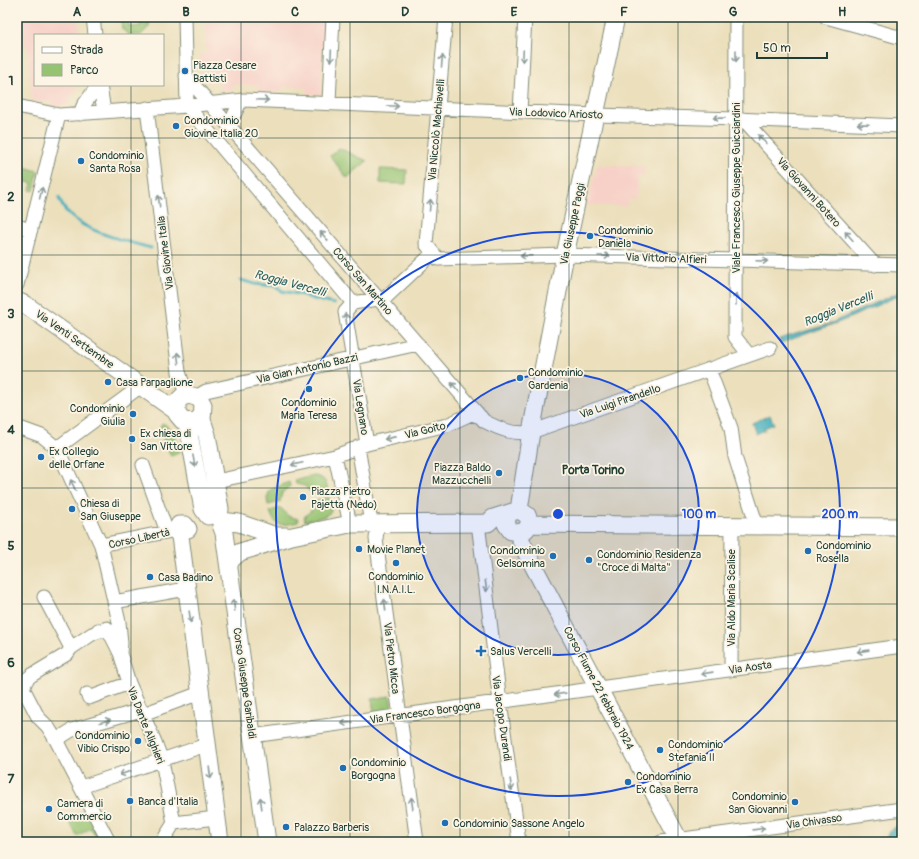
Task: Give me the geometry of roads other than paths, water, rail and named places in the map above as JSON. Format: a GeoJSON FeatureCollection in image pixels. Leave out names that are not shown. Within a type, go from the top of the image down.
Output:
{"type":"FeatureCollection","features":[{"type":"Feature","properties":{"kind":"main road","name":"Via Giuseppe Paggi"},"geometry":{"type":"LineString","coordinates":[[531,432],[565,255],[616,17]]}},
{"type":"Feature","properties":{"kind":"main road","name":"Via Venti Settembre"},"geometry":{"type":"LineString","coordinates":[[17,301],[26,305],[146,389],[188,407]]}},
{"type":"Feature","properties":{"kind":"main road"},"geometry":{"type":"LineString","coordinates":[[188,407],[216,481],[220,509],[215,520]]}},
{"type":"Feature","properties":{"kind":"main road"},"geometry":{"type":"LineString","coordinates":[[188,407],[203,509],[215,520]]}},
{"type":"Feature","properties":{"kind":"main road"},"geometry":{"type":"LineString","coordinates":[[516,522],[531,432]]}},
{"type":"Feature","properties":{"kind":"main road"},"geometry":{"type":"LineString","coordinates":[[220,842],[178,532],[215,520],[239,523],[276,536],[292,536]]}},
{"type":"Feature","properties":{"kind":"main road","name":"Corso Giuseppe Garibaldi"},"geometry":{"type":"LineString","coordinates":[[215,520],[224,533],[267,842]]}},
{"type":"Feature","properties":{"kind":"main road"},"geometry":{"type":"LineString","coordinates":[[229,565],[231,560],[240,552],[292,536],[350,524],[483,523],[494,527],[516,522],[732,526],[902,527]]}},
{"type":"Feature","properties":{"kind":"main road","name":"Corso Fiume 22 febbraio 1924"},"geometry":{"type":"LineString","coordinates":[[516,522],[526,552],[679,841]]}},
{"type":"Feature","properties":{"kind":"street"},"geometry":{"type":"LineString","coordinates":[[93,17],[95,34]]}},
{"type":"Feature","properties":{"kind":"street"},"geometry":{"type":"LineString","coordinates":[[185,17],[187,106]]}},
{"type":"Feature","properties":{"kind":"street"},"geometry":{"type":"LineString","coordinates":[[329,102],[333,17]]}},
{"type":"Feature","properties":{"kind":"street","name":"Via Niccolò Machiavelli"},"geometry":{"type":"LineString","coordinates":[[429,249],[438,108],[446,17]]}},
{"type":"Feature","properties":{"kind":"street"},"geometry":{"type":"LineString","coordinates":[[520,112],[525,17]]}},
{"type":"Feature","properties":{"kind":"street","name":"Viale Francesco Giuseppe Guicciardini"},"geometry":{"type":"LineString","coordinates":[[736,17],[740,119],[736,260],[736,337],[749,355]]}},
{"type":"Feature","properties":{"kind":"street"},"geometry":{"type":"LineString","coordinates":[[826,17],[902,38]]}},
{"type":"Feature","properties":{"kind":"street"},"geometry":{"type":"LineString","coordinates":[[186,76],[210,104]]}},
{"type":"Feature","properties":{"kind":"street"},"geometry":{"type":"LineString","coordinates":[[80,114],[83,106],[98,86]]}},
{"type":"Feature","properties":{"kind":"street"},"geometry":{"type":"LineString","coordinates":[[99,86],[104,112]]}},
{"type":"Feature","properties":{"kind":"street"},"geometry":{"type":"LineString","coordinates":[[229,126],[241,100]]}},
{"type":"Feature","properties":{"kind":"street","name":"Via Lodovico Ariosto"},"geometry":{"type":"LineString","coordinates":[[210,104],[241,100],[329,102],[520,112],[902,126]]}},
{"type":"Feature","properties":{"kind":"street"},"geometry":{"type":"LineString","coordinates":[[17,106],[60,116],[210,104]]}},
{"type":"Feature","properties":{"kind":"street","name":"Corso San Martino"},"geometry":{"type":"LineString","coordinates":[[210,104],[484,421],[502,430],[524,433],[531,432]]}},
{"type":"Feature","properties":{"kind":"street","name":"Corso San Martino"},"geometry":{"type":"LineString","coordinates":[[187,106],[353,304]]}},
{"type":"Feature","properties":{"kind":"street","name":"Via Giovine Italia"},"geometry":{"type":"LineString","coordinates":[[147,108],[179,372],[188,407]]}},
{"type":"Feature","properties":{"kind":"street"},"geometry":{"type":"LineString","coordinates":[[17,285],[60,116]]}},
{"type":"Feature","properties":{"kind":"street","name":"Via Giovanni Botero"},"geometry":{"type":"LineString","coordinates":[[740,119],[875,264]]}},
{"type":"Feature","properties":{"kind":"street"},"geometry":{"type":"LineString","coordinates":[[17,226],[31,230]]}},
{"type":"Feature","properties":{"kind":"street"},"geometry":{"type":"LineString","coordinates":[[353,304],[380,300],[429,249]]}},
{"type":"Feature","properties":{"kind":"street","name":"Via Vittorio Alfieri"},"geometry":{"type":"LineString","coordinates":[[429,249],[438,259],[565,255],[902,265]]}},
{"type":"Feature","properties":{"kind":"street","name":"Via Legnano"},"geometry":{"type":"LineString","coordinates":[[353,304],[345,312],[352,357],[362,446]]}},
{"type":"Feature","properties":{"kind":"street","name":"Via Gian Antonio Bazzi"},"geometry":{"type":"LineString","coordinates":[[188,407],[206,390],[352,357],[418,344]]}},
{"type":"Feature","properties":{"kind":"street","name":"Via Luigi Pirandello"},"geometry":{"type":"LineString","coordinates":[[531,432],[770,348]]}},
{"type":"Feature","properties":{"kind":"street"},"geometry":{"type":"LineString","coordinates":[[709,369],[731,428],[735,458],[756,526]]}},
{"type":"Feature","properties":{"kind":"street"},"geometry":{"type":"LineString","coordinates":[[17,427],[42,436],[57,448],[146,389]]}},
{"type":"Feature","properties":{"kind":"street","name":"Via Goito"},"geometry":{"type":"LineString","coordinates":[[362,446],[446,425],[471,414],[481,417]]}},
{"type":"Feature","properties":{"kind":"street"},"geometry":{"type":"LineString","coordinates":[[216,481],[335,456],[362,446],[376,523]]}},
{"type":"Feature","properties":{"kind":"street","name":"Via Dante Alighieri"},"geometry":{"type":"LineString","coordinates":[[57,448],[101,545],[118,622],[121,644],[120,653]]}},
{"type":"Feature","properties":{"kind":"street"},"geometry":{"type":"LineString","coordinates":[[335,456],[350,524]]}},
{"type":"Feature","properties":{"kind":"street"},"geometry":{"type":"LineString","coordinates":[[143,465],[178,532]]}},
{"type":"Feature","properties":{"kind":"street","name":"Via Pietro Micca"},"geometry":{"type":"LineString","coordinates":[[376,523],[376,539],[417,842]]}},
{"type":"Feature","properties":{"kind":"street","name":"Via Jacopo Durandi"},"geometry":{"type":"LineString","coordinates":[[483,523],[500,702],[519,842]]}},
{"type":"Feature","properties":{"kind":"street","name":"Via Aldo Maria Scalise"},"geometry":{"type":"LineString","coordinates":[[731,670],[732,526]]}},
{"type":"Feature","properties":{"kind":"street","name":"Corso Libertà"},"geometry":{"type":"LineString","coordinates":[[101,545],[178,532]]}},
{"type":"Feature","properties":{"kind":"street"},"geometry":{"type":"LineString","coordinates":[[114,602],[186,589]]}},
{"type":"Feature","properties":{"kind":"street"},"geometry":{"type":"LineString","coordinates":[[44,597],[71,648]]}},
{"type":"Feature","properties":{"kind":"street"},"geometry":{"type":"LineString","coordinates":[[109,842],[56,740],[20,690],[27,679],[67,654],[71,648],[98,630],[116,626],[118,622]]}},
{"type":"Feature","properties":{"kind":"street","name":"Via Dante Alighieri"},"geometry":{"type":"LineString","coordinates":[[98,630],[107,631],[112,637],[120,653],[129,682],[162,761],[174,823]]}},
{"type":"Feature","properties":{"kind":"street","name":"Via Aosta"},"geometry":{"type":"LineString","coordinates":[[599,688],[902,646]]}},
{"type":"Feature","properties":{"kind":"street"},"geometry":{"type":"LineString","coordinates":[[87,694],[89,698],[129,682]]}},
{"type":"Feature","properties":{"kind":"street","name":"Via Francesco Borgogna"},"geometry":{"type":"LineString","coordinates":[[252,736],[599,688]]}},
{"type":"Feature","properties":{"kind":"street"},"geometry":{"type":"LineString","coordinates":[[56,740],[72,730],[142,712],[200,693]]}},
{"type":"Feature","properties":{"kind":"street"},"geometry":{"type":"LineString","coordinates":[[81,788],[206,745]]}},
{"type":"Feature","properties":{"kind":"street","name":"Via Chivasso"},"geometry":{"type":"LineString","coordinates":[[661,842],[679,841],[902,809]]}},
{"type":"Feature","properties":{"kind":"street"},"geometry":{"type":"LineString","coordinates":[[162,842],[174,823],[216,818]]}},
{"type":"Feature","properties":{"kind":"water"},"geometry":{"type":"Polygon","coordinates":[[[902,291],[902,294],[845,320],[781,343],[779,339],[829,324],[902,291]]]}},
{"type":"Feature","properties":{"kind":"water"},"geometry":{"type":"Polygon","coordinates":[[[770,415],[774,424],[764,428],[765,430],[756,434],[752,423],[770,415]]]}},
{"type":"Feature","properties":{"kind":"water"},"geometry":{"type":"Polygon","coordinates":[[[902,822],[902,835],[896,842],[884,842],[889,832],[902,822]]]}},
{"type":"Feature","properties":{"kind":"waterway","name":"Roggia Vercelli"},"geometry":{"type":"LineString","coordinates":[[59,198],[65,209],[85,226],[112,237],[151,248]]}},
{"type":"Feature","properties":{"kind":"waterway","name":"Roggia Vercelli"},"geometry":{"type":"LineString","coordinates":[[241,280],[255,284],[276,286],[282,291],[303,295],[334,304]]}},
{"type":"Feature","properties":{"kind":"place","name":"Piazza Cesare Battisti"},"geometry":{"type":"Point","coordinates":[185,71]}},
{"type":"Feature","properties":{"kind":"place","name":"Condominio Giovine Italia 20"},"geometry":{"type":"Point","coordinates":[176,126]}},
{"type":"Feature","properties":{"kind":"place","name":"Condominio Santa Rosa"},"geometry":{"type":"Point","coordinates":[81,161]}},
{"type":"Feature","properties":{"kind":"place","name":"Condominio Daniela"},"geometry":{"type":"Point","coordinates":[590,236]}},
{"type":"Feature","properties":{"kind":"place","name":"Condominio Gardenia"},"geometry":{"type":"Point","coordinates":[520,378]}},
{"type":"Feature","properties":{"kind":"place","name":"Casa Parpaglione"},"geometry":{"type":"Point","coordinates":[108,382]}},
{"type":"Feature","properties":{"kind":"place","name":"Condominio Maria Teresa"},"geometry":{"type":"Point","coordinates":[309,389]}},
{"type":"Feature","properties":{"kind":"place","name":"Condominio Giulia"},"geometry":{"type":"Point","coordinates":[133,414]}},
{"type":"Feature","properties":{"kind":"place","name":"Ex chiesa di San Vittore"},"geometry":{"type":"Point","coordinates":[132,439]}},
{"type":"Feature","properties":{"kind":"place","name":"Ex Collegio delle Orfane"},"geometry":{"type":"Point","coordinates":[41,457]}},
{"type":"Feature","properties":{"kind":"place","name":"Piazza Baldo Mazzucchelli"},"geometry":{"type":"Point","coordinates":[499,473]}},
{"type":"Feature","properties":{"kind":"place","name":"Piazza Pietro Pajetta (Nedo)"},"geometry":{"type":"Point","coordinates":[303,497]}},
{"type":"Feature","properties":{"kind":"place","name":"Chiesa di San Giuseppe"},"geometry":{"type":"Point","coordinates":[72,509]}},
{"type":"Feature","properties":{"kind":"place","name":"Movie Planet"},"geometry":{"type":"Point","coordinates":[359,549]}},
{"type":"Feature","properties":{"kind":"place","name":"Condominio Rosella"},"geometry":{"type":"Point","coordinates":[808,551]}},
{"type":"Feature","properties":{"kind":"place","name":"Condominio Gelsomina"},"geometry":{"type":"Point","coordinates":[553,556]}},
{"type":"Feature","properties":{"kind":"place","name":"Condominio Residenza \"Croce di Malta\""},"geometry":{"type":"Point","coordinates":[589,560]}},
{"type":"Feature","properties":{"kind":"place","name":"Condominio I.N.A.I.L."},"geometry":{"type":"Point","coordinates":[396,563]}},
{"type":"Feature","properties":{"kind":"place","name":"Casa Badino"},"geometry":{"type":"Point","coordinates":[150,577]}},
{"type":"Feature","properties":{"kind":"place","name":"Salus Vercelli"},"geometry":{"type":"Point","coordinates":[481,651]}},
{"type":"Feature","properties":{"kind":"place","name":"Condominio Vibio Crispo"},"geometry":{"type":"Point","coordinates":[138,741]}},
{"type":"Feature","properties":{"kind":"place","name":"Condominio Stefania II"},"geometry":{"type":"Point","coordinates":[660,750]}},
{"type":"Feature","properties":{"kind":"place","name":"Condominio Borgogna"},"geometry":{"type":"Point","coordinates":[343,768]}},
{"type":"Feature","properties":{"kind":"place","name":"Condominio Ex Casa Berra"},"geometry":{"type":"Point","coordinates":[628,782]}},
{"type":"Feature","properties":{"kind":"place","name":"Banca d'Italia"},"geometry":{"type":"Point","coordinates":[130,801]}},
{"type":"Feature","properties":{"kind":"place","name":"Condominio San Giovanni"},"geometry":{"type":"Point","coordinates":[795,802]}},
{"type":"Feature","properties":{"kind":"place","name":"Camera di Commercio"},"geometry":{"type":"Point","coordinates":[49,809]}},
{"type":"Feature","properties":{"kind":"place","name":"Condominio Sassone Angelo"},"geometry":{"type":"Point","coordinates":[445,823]}},
{"type":"Feature","properties":{"kind":"place","name":"Palazzo Barberis"},"geometry":{"type":"Point","coordinates":[286,827]}},
{"type":"Feature","properties":{"kind":"district","name":"Porta Torino"},"geometry":{"type":"Point","coordinates":[593,470]}}]}
